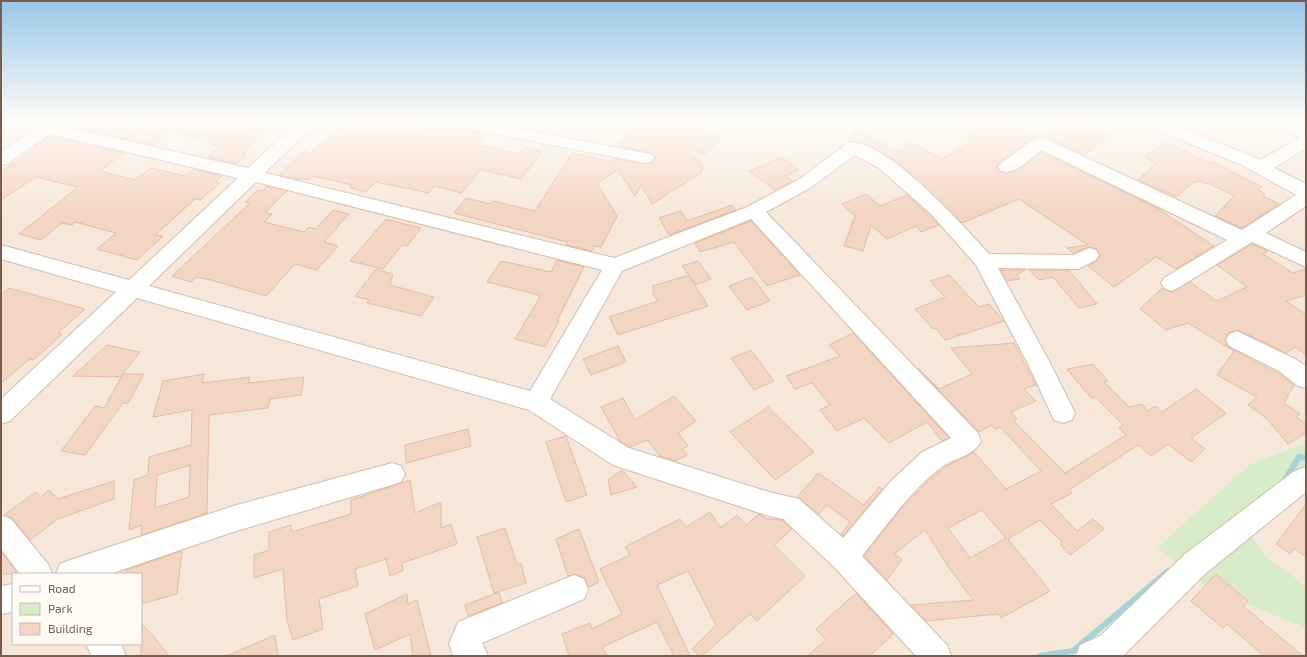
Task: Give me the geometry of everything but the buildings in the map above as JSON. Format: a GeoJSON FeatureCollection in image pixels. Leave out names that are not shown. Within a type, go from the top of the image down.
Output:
{"type":"FeatureCollection","features":[{"type":"Feature","properties":{"kind":"street"},"geometry":{"type":"LineString","coordinates":[[1,160],[14,151]]}},
{"type":"Feature","properties":{"kind":"street"},"geometry":{"type":"LineString","coordinates":[[157,151],[615,266],[754,212],[804,184],[849,151]]}},
{"type":"Feature","properties":{"kind":"street"},"geometry":{"type":"LineString","coordinates":[[1,414],[278,151]]}},
{"type":"Feature","properties":{"kind":"street"},"geometry":{"type":"LineString","coordinates":[[606,151],[644,158]]}},
{"type":"Feature","properties":{"kind":"street"},"geometry":{"type":"LineString","coordinates":[[861,151],[885,164],[938,210],[984,261],[1040,365],[1062,413]]}},
{"type":"Feature","properties":{"kind":"street"},"geometry":{"type":"LineString","coordinates":[[1007,167],[1029,151]]}},
{"type":"Feature","properties":{"kind":"street"},"geometry":{"type":"LineString","coordinates":[[1057,151],[1247,237],[1306,260]]}},
{"type":"Feature","properties":{"kind":"street"},"geometry":{"type":"LineString","coordinates":[[1224,151],[1261,168],[1306,192]]}},
{"type":"Feature","properties":{"kind":"street"},"geometry":{"type":"LineString","coordinates":[[1261,168],[1298,154]]}},
{"type":"Feature","properties":{"kind":"street"},"geometry":{"type":"LineString","coordinates":[[1171,283],[1247,237],[1306,196]]}},
{"type":"Feature","properties":{"kind":"street"},"geometry":{"type":"LineString","coordinates":[[754,212],[969,441],[931,460],[910,479],[844,557]]}},
{"type":"Feature","properties":{"kind":"street"},"geometry":{"type":"LineString","coordinates":[[1,252],[536,402],[622,457],[769,504],[790,508],[844,557],[936,656]]}},
{"type":"Feature","properties":{"kind":"street"},"geometry":{"type":"LineString","coordinates":[[984,261],[1078,262],[1089,255]]}},
{"type":"Feature","properties":{"kind":"street"},"geometry":{"type":"LineString","coordinates":[[536,402],[615,266]]}},
{"type":"Feature","properties":{"kind":"street"},"geometry":{"type":"LineString","coordinates":[[1237,340],[1287,364],[1306,379]]}},
{"type":"Feature","properties":{"kind":"street"},"geometry":{"type":"LineString","coordinates":[[73,573],[233,519],[392,474]]}},
{"type":"Feature","properties":{"kind":"street"},"geometry":{"type":"LineString","coordinates":[[1091,656],[1111,647],[1195,564],[1302,480],[1306,480]]}},
{"type":"Feature","properties":{"kind":"street"},"geometry":{"type":"LineString","coordinates":[[1,528],[37,573]]}},
{"type":"Feature","properties":{"kind":"street"},"geometry":{"type":"LineString","coordinates":[[473,656],[464,644],[468,633],[574,589]]}},
{"type":"Feature","properties":{"kind":"street"},"geometry":{"type":"LineString","coordinates":[[1,600],[12,598]]}},
{"type":"Feature","properties":{"kind":"street"},"geometry":{"type":"LineString","coordinates":[[102,645],[111,656]]}},
{"type":"Feature","properties":{"kind":"shaded area"},"geometry":{"type":"Polygon","coordinates":[[[1,151],[1215,151],[1283,189],[1306,211],[1306,443],[1250,464],[1157,547],[1306,631],[1306,656],[1,656],[1,151]]]}},
{"type":"Feature","properties":{"kind":"shaded area"},"geometry":{"type":"Polygon","coordinates":[[[1237,151],[1306,151],[1306,185],[1237,151]]]}},
{"type":"Feature","properties":{"kind":"shaded area"},"geometry":{"type":"Polygon","coordinates":[[[1306,478],[1306,586],[1267,557],[1245,528],[1306,478]]]}},
{"type":"Feature","properties":{"kind":"green space"},"geometry":{"type":"Polygon","coordinates":[[[1306,443],[1306,478],[1245,528],[1267,557],[1306,586],[1306,631],[1293,623],[1208,588],[1157,547],[1250,464],[1306,443]]]}},
{"type":"Feature","properties":{"kind":"waterway"},"geometry":{"type":"LineString","coordinates":[[1285,480],[1299,457],[1306,458]]}},
{"type":"Feature","properties":{"kind":"waterway"},"geometry":{"type":"LineString","coordinates":[[1040,656],[1073,651],[1168,571]]}}]}
